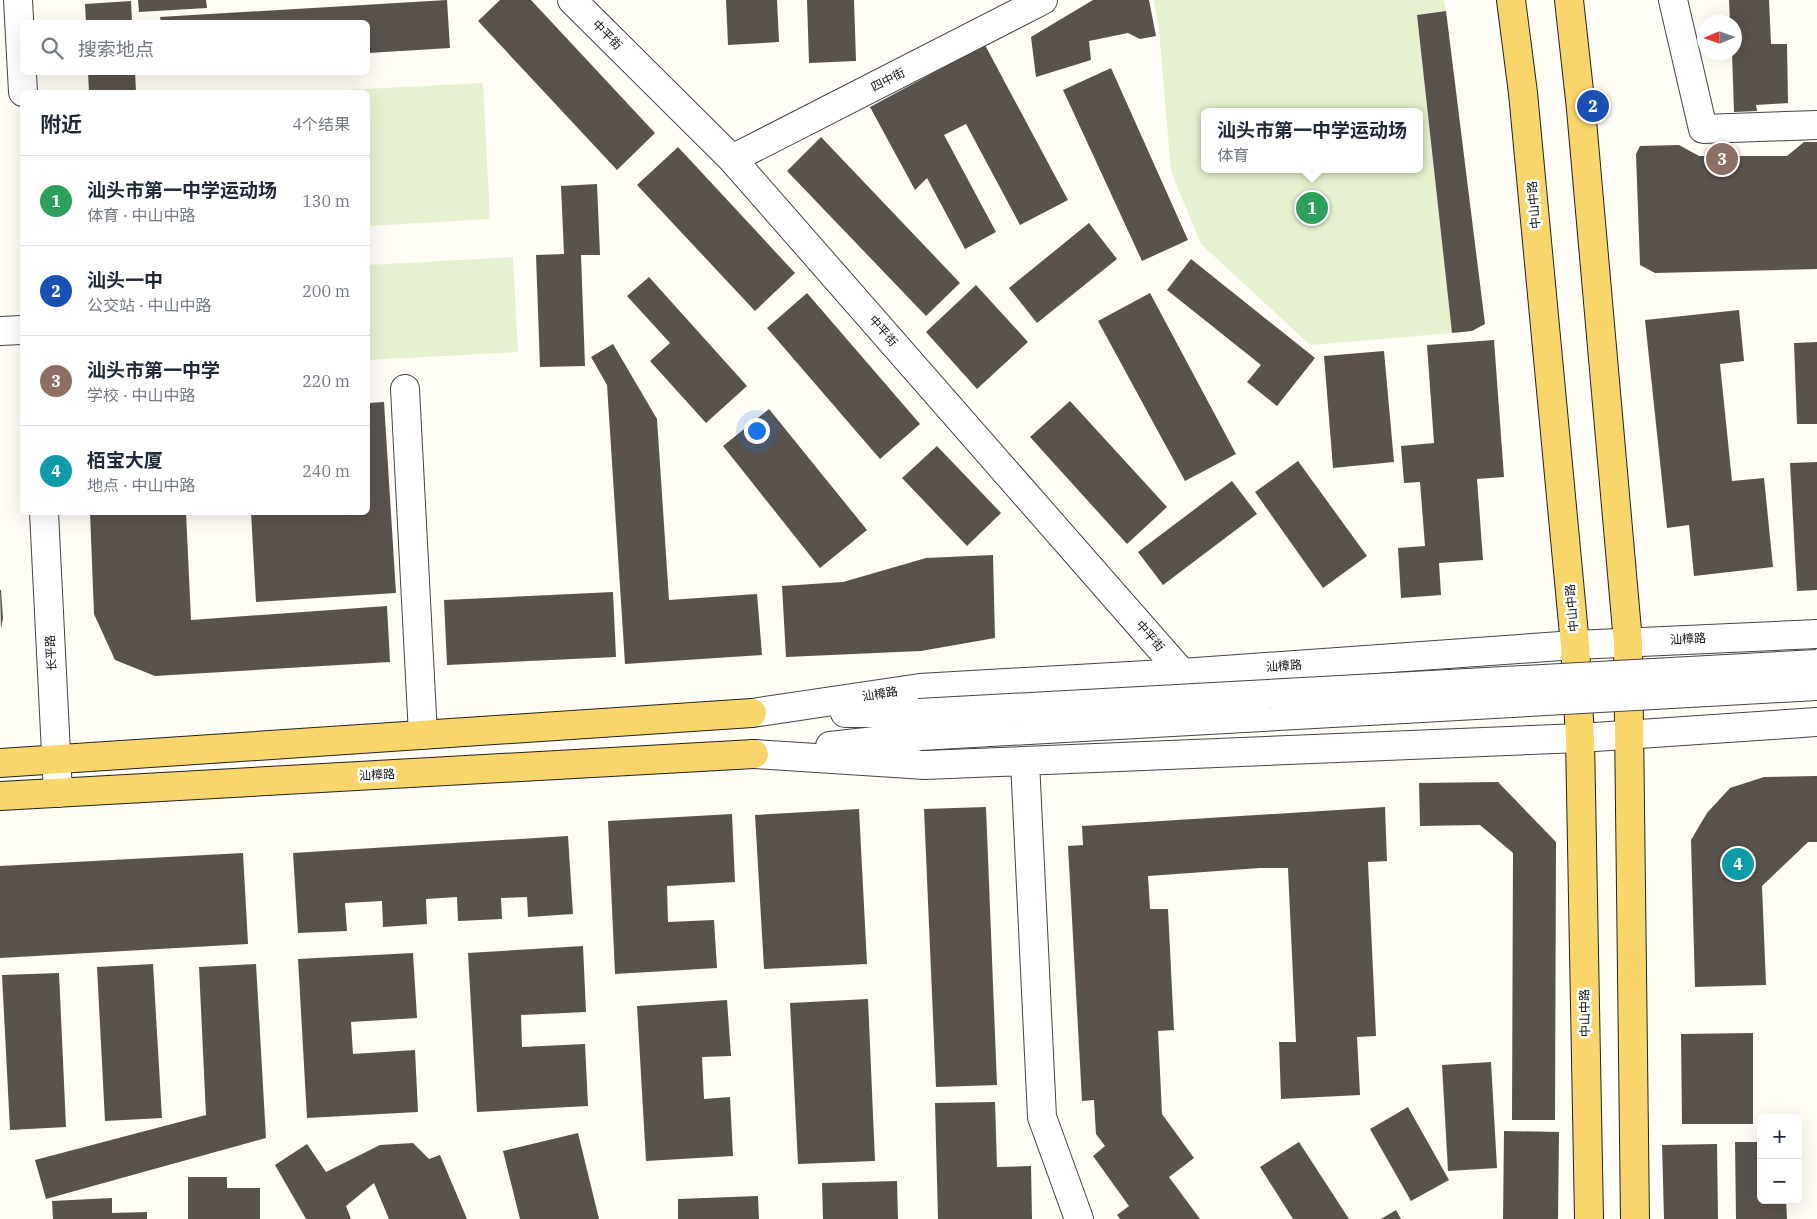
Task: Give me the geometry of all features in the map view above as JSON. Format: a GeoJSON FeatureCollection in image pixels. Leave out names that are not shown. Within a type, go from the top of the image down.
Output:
{"type":"FeatureCollection","features":[{"type":"Feature","properties":{"kind":"main road","name":"中山中路"},"geometry":{"type":"LineString","coordinates":[[1511,0],[1524,102],[1575,645],[1580,738],[1589,1219]]}},
{"type":"Feature","properties":{"kind":"main road"},"geometry":{"type":"LineString","coordinates":[[1569,0],[1581,108],[1628,642],[1635,1219]]}},
{"type":"Feature","properties":{"kind":"main road","name":"汕樟路"},"geometry":{"type":"LineString","coordinates":[[0,763],[752,713]]}},
{"type":"Feature","properties":{"kind":"main road","name":"汕樟路"},"geometry":{"type":"LineString","coordinates":[[0,796],[754,754]]}},
{"type":"Feature","properties":{"kind":"street"},"geometry":{"type":"LineString","coordinates":[[18,0],[20,37]]}},
{"type":"Feature","properties":{"kind":"street"},"geometry":{"type":"LineString","coordinates":[[34,0],[35,20]]}},
{"type":"Feature","properties":{"kind":"street","name":"中平街"},"geometry":{"type":"LineString","coordinates":[[572,0],[732,159],[1182,673]]}},
{"type":"Feature","properties":{"kind":"street","name":"四中街"},"geometry":{"type":"LineString","coordinates":[[732,159],[1043,0]]}},
{"type":"Feature","properties":{"kind":"street"},"geometry":{"type":"LineString","coordinates":[[1673,0],[1703,129],[1817,125]]}},
{"type":"Feature","properties":{"kind":"street"},"geometry":{"type":"LineString","coordinates":[[22,75],[23,90]]}},
{"type":"Feature","properties":{"kind":"street"},"geometry":{"type":"LineString","coordinates":[[37,75],[38,90]]}},
{"type":"Feature","properties":{"kind":"street"},"geometry":{"type":"LineString","coordinates":[[0,331],[20,330]]}},
{"type":"Feature","properties":{"kind":"street"},"geometry":{"type":"LineString","coordinates":[[405,389],[423,735]]}},
{"type":"Feature","properties":{"kind":"street","name":"长平路"},"geometry":{"type":"LineString","coordinates":[[44,515],[64,792]]}},
{"type":"Feature","properties":{"kind":"street","name":"长平路"},"geometry":{"type":"LineString","coordinates":[[57,515],[62,759]]}},
{"type":"Feature","properties":{"kind":"street","name":"汕樟路"},"geometry":{"type":"LineString","coordinates":[[752,713],[920,688],[1182,673],[1575,645],[1817,634]]}},
{"type":"Feature","properties":{"kind":"street","name":"汕樟路"},"geometry":{"type":"LineString","coordinates":[[754,754],[920,725],[1817,664]]}},
{"type":"Feature","properties":{"kind":"street","name":"汕樟路"},"geometry":{"type":"LineString","coordinates":[[752,713],[920,725],[1817,686]]}},
{"type":"Feature","properties":{"kind":"street","name":"汕樟路"},"geometry":{"type":"LineString","coordinates":[[754,754],[925,765],[1629,736],[1817,722]]}},
{"type":"Feature","properties":{"kind":"street"},"geometry":{"type":"LineString","coordinates":[[1025,761],[1042,1117],[1079,1219]]}},
{"type":"Feature","properties":{"kind":"green space"},"geometry":{"type":"Polygon","coordinates":[[[1154,0],[1444,0],[1446,11],[1417,15],[1452,333],[1310,345],[1201,244],[1171,172],[1159,30],[1154,0]]]}},
{"type":"Feature","properties":{"kind":"green space"},"geometry":{"type":"Polygon","coordinates":[[[483,83],[490,219],[370,226],[370,90],[344,90],[483,83]]]}},
{"type":"Feature","properties":{"kind":"green space"},"geometry":{"type":"Polygon","coordinates":[[[513,257],[518,352],[370,360],[370,265],[513,257]]]}},
{"type":"Feature","properties":{"kind":"building"},"geometry":{"type":"Polygon","coordinates":[[[138,0],[206,0],[207,8],[139,12],[138,0]]]}},
{"type":"Feature","properties":{"kind":"building"},"geometry":{"type":"Polygon","coordinates":[[[447,0],[450,48],[370,53],[370,20],[161,20],[160,17],[447,0]]]}},
{"type":"Feature","properties":{"kind":"building"},"geometry":{"type":"Polygon","coordinates":[[[500,0],[531,0],[655,133],[617,170],[478,21],[500,0]]]}},
{"type":"Feature","properties":{"kind":"building"},"geometry":{"type":"Polygon","coordinates":[[[726,0],[777,0],[779,42],[728,45],[726,0]]]}},
{"type":"Feature","properties":{"kind":"building"},"geometry":{"type":"Polygon","coordinates":[[[807,0],[854,0],[856,61],[809,63],[807,0]]]}},
{"type":"Feature","properties":{"kind":"building"},"geometry":{"type":"Polygon","coordinates":[[[1093,0],[1149,0],[1156,36],[1140,39],[1128,33],[1089,41],[1091,60],[1036,77],[1031,37],[1093,0]]]}},
{"type":"Feature","properties":{"kind":"building"},"geometry":{"type":"Polygon","coordinates":[[[1729,0],[1769,0],[1771,44],[1787,44],[1788,103],[1756,105],[1757,111],[1734,112],[1732,60],[1742,60],[1742,15],[1730,15],[1729,0]]]}},
{"type":"Feature","properties":{"kind":"building"},"geometry":{"type":"Polygon","coordinates":[[[131,1],[132,20],[86,20],[85,4],[131,1]]]}},
{"type":"Feature","properties":{"kind":"building"},"geometry":{"type":"Polygon","coordinates":[[[1446,11],[1485,324],[1472,331],[1452,333],[1417,15],[1446,11]]]}},
{"type":"Feature","properties":{"kind":"building"},"geometry":{"type":"Polygon","coordinates":[[[985,45],[1068,200],[1020,225],[966,124],[944,135],[996,232],[965,249],[927,178],[915,190],[870,107],[985,45]]]}},
{"type":"Feature","properties":{"kind":"building"},"geometry":{"type":"Polygon","coordinates":[[[1111,68],[1188,240],[1142,261],[1063,90],[1111,68]]]}},
{"type":"Feature","properties":{"kind":"building"},"geometry":{"type":"Polygon","coordinates":[[[88,75],[135,75],[136,90],[89,90],[88,75]]]}},
{"type":"Feature","properties":{"kind":"building"},"geometry":{"type":"Polygon","coordinates":[[[821,137],[960,283],[926,316],[787,171],[821,137]]]}},
{"type":"Feature","properties":{"kind":"building"},"geometry":{"type":"Polygon","coordinates":[[[1804,142],[1817,142],[1817,269],[1655,273],[1640,265],[1636,154],[1640,146],[1679,145],[1699,156],[1787,156],[1804,142]]]}},
{"type":"Feature","properties":{"kind":"building"},"geometry":{"type":"Polygon","coordinates":[[[678,147],[795,273],[755,311],[637,185],[678,147]]]}},
{"type":"Feature","properties":{"kind":"building"},"geometry":{"type":"Polygon","coordinates":[[[597,184],[600,255],[581,255],[585,366],[540,367],[536,255],[564,254],[561,186],[597,184]]]}},
{"type":"Feature","properties":{"kind":"building"},"geometry":{"type":"Polygon","coordinates":[[[1089,223],[1117,259],[1037,323],[1009,288],[1089,223]]]}},
{"type":"Feature","properties":{"kind":"building"},"geometry":{"type":"Polygon","coordinates":[[[1191,259],[1315,358],[1277,406],[1247,382],[1261,365],[1167,290],[1191,259]]]}},
{"type":"Feature","properties":{"kind":"building"},"geometry":{"type":"Polygon","coordinates":[[[649,277],[747,386],[706,423],[650,361],[670,343],[627,296],[649,277]]]}},
{"type":"Feature","properties":{"kind":"building"},"geometry":{"type":"Polygon","coordinates":[[[976,285],[1028,342],[977,389],[926,332],[976,285]]]}},
{"type":"Feature","properties":{"kind":"building"},"geometry":{"type":"Polygon","coordinates":[[[807,293],[920,424],[880,459],[767,328],[807,293]]]}},
{"type":"Feature","properties":{"kind":"building"},"geometry":{"type":"Polygon","coordinates":[[[1150,293],[1236,454],[1185,481],[1098,321],[1150,293]]]}},
{"type":"Feature","properties":{"kind":"building"},"geometry":{"type":"Polygon","coordinates":[[[1739,310],[1744,361],[1720,364],[1732,481],[1764,478],[1773,567],[1694,576],[1689,525],[1667,528],[1645,320],[1739,310]]]}},
{"type":"Feature","properties":{"kind":"building"},"geometry":{"type":"Polygon","coordinates":[[[1494,340],[1504,477],[1477,479],[1483,560],[1439,563],[1441,595],[1401,598],[1398,548],[1425,546],[1420,482],[1404,483],[1401,446],[1434,443],[1427,345],[1494,340]]]}},
{"type":"Feature","properties":{"kind":"building"},"geometry":{"type":"Polygon","coordinates":[[[1817,342],[1817,424],[1797,424],[1794,343],[1817,342]]]}},
{"type":"Feature","properties":{"kind":"building"},"geometry":{"type":"Polygon","coordinates":[[[613,344],[657,419],[669,600],[757,594],[762,655],[625,664],[607,385],[591,357],[613,344]]]}},
{"type":"Feature","properties":{"kind":"building"},"geometry":{"type":"Polygon","coordinates":[[[1384,351],[1394,462],[1333,468],[1324,356],[1384,351]]]}},
{"type":"Feature","properties":{"kind":"building"},"geometry":{"type":"Polygon","coordinates":[[[1070,401],[1167,507],[1127,544],[1030,437],[1070,401]]]}},
{"type":"Feature","properties":{"kind":"building"},"geometry":{"type":"Polygon","coordinates":[[[384,402],[396,593],[256,602],[251,515],[370,515],[370,403],[384,402]]]}},
{"type":"Feature","properties":{"kind":"building"},"geometry":{"type":"Polygon","coordinates":[[[769,409],[867,530],[820,568],[723,446],[769,409]]]}},
{"type":"Feature","properties":{"kind":"building"},"geometry":{"type":"Polygon","coordinates":[[[937,446],[1001,513],[967,546],[902,478],[937,446]]]}},
{"type":"Feature","properties":{"kind":"building"},"geometry":{"type":"Polygon","coordinates":[[[1298,461],[1367,556],[1323,588],[1255,492],[1298,461]]]}},
{"type":"Feature","properties":{"kind":"building"},"geometry":{"type":"Polygon","coordinates":[[[1817,462],[1817,590],[1797,591],[1790,463],[1817,462]]]}},
{"type":"Feature","properties":{"kind":"building"},"geometry":{"type":"Polygon","coordinates":[[[1232,481],[1257,514],[1163,585],[1138,552],[1232,481]]]}},
{"type":"Feature","properties":{"kind":"building"},"geometry":{"type":"Polygon","coordinates":[[[90,515],[186,515],[191,620],[387,606],[390,662],[155,676],[115,660],[94,614],[90,515]]]}},
{"type":"Feature","properties":{"kind":"building"},"geometry":{"type":"Polygon","coordinates":[[[993,555],[995,638],[921,651],[786,657],[782,586],[843,582],[926,558],[993,555]]]}},
{"type":"Feature","properties":{"kind":"building"},"geometry":{"type":"Polygon","coordinates":[[[0,590],[3,618],[1,629],[0,590]]]}},
{"type":"Feature","properties":{"kind":"building"},"geometry":{"type":"Polygon","coordinates":[[[613,592],[616,657],[447,665],[444,600],[613,592]]]}},
{"type":"Feature","properties":{"kind":"building"},"geometry":{"type":"Polygon","coordinates":[[[1817,776],[1817,842],[1808,842],[1762,886],[1766,985],[1695,987],[1691,840],[1707,813],[1730,788],[1764,777],[1817,776]]]}},
{"type":"Feature","properties":{"kind":"building"},"geometry":{"type":"Polygon","coordinates":[[[1498,782],[1556,842],[1555,1120],[1512,1120],[1513,853],[1480,825],[1420,826],[1419,783],[1498,782]]]}},
{"type":"Feature","properties":{"kind":"building"},"geometry":{"type":"Polygon","coordinates":[[[986,807],[997,1085],[936,1087],[924,809],[986,807]]]}},
{"type":"Feature","properties":{"kind":"building"},"geometry":{"type":"Polygon","coordinates":[[[1385,807],[1387,861],[1368,862],[1376,1036],[1357,1037],[1360,1095],[1281,1099],[1279,1042],[1296,1042],[1288,868],[1260,868],[1148,876],[1150,909],[1168,909],[1174,1030],[1158,1031],[1162,1114],[1194,1158],[1169,1177],[1200,1219],[1120,1219],[1117,1215],[1129,1206],[1093,1156],[1105,1146],[1096,1134],[1094,1100],[1082,1101],[1068,846],[1083,845],[1082,826],[1385,807]]]}},
{"type":"Feature","properties":{"kind":"building"},"geometry":{"type":"Polygon","coordinates":[[[859,809],[867,964],[764,969],[755,815],[859,809]]]}},
{"type":"Feature","properties":{"kind":"building"},"geometry":{"type":"Polygon","coordinates":[[[732,814],[735,882],[667,886],[668,922],[714,920],[717,968],[615,974],[608,821],[732,814]]]}},
{"type":"Feature","properties":{"kind":"building"},"geometry":{"type":"Polygon","coordinates":[[[568,836],[573,914],[528,917],[527,897],[501,898],[502,919],[458,921],[457,897],[426,899],[427,924],[383,927],[382,901],[345,903],[347,931],[298,933],[293,853],[568,836]]]}},
{"type":"Feature","properties":{"kind":"building"},"geometry":{"type":"Polygon","coordinates":[[[243,853],[248,944],[0,958],[0,866],[243,853]]]}},
{"type":"Feature","properties":{"kind":"building"},"geometry":{"type":"Polygon","coordinates":[[[583,946],[586,1012],[521,1015],[522,1047],[585,1044],[588,1106],[477,1112],[468,953],[583,946]]]}},
{"type":"Feature","properties":{"kind":"building"},"geometry":{"type":"Polygon","coordinates":[[[413,953],[417,1018],[351,1022],[353,1054],[415,1050],[418,1112],[307,1118],[298,959],[413,953]]]}},
{"type":"Feature","properties":{"kind":"building"},"geometry":{"type":"Polygon","coordinates":[[[153,964],[162,1118],[105,1121],[97,967],[153,964]]]}},
{"type":"Feature","properties":{"kind":"building"},"geometry":{"type":"Polygon","coordinates":[[[256,964],[266,1138],[46,1199],[35,1160],[206,1115],[199,967],[256,964]]]}},
{"type":"Feature","properties":{"kind":"building"},"geometry":{"type":"Polygon","coordinates":[[[59,973],[66,1127],[10,1130],[2,975],[59,973]]]}},
{"type":"Feature","properties":{"kind":"building"},"geometry":{"type":"Polygon","coordinates":[[[868,999],[875,1161],[798,1164],[790,1003],[868,999]]]}},
{"type":"Feature","properties":{"kind":"building"},"geometry":{"type":"Polygon","coordinates":[[[727,1000],[731,1056],[702,1057],[704,1099],[730,1097],[733,1156],[646,1161],[637,1006],[727,1000]]]}},
{"type":"Feature","properties":{"kind":"building"},"geometry":{"type":"Polygon","coordinates":[[[1753,1033],[1753,1124],[1682,1124],[1681,1034],[1753,1033]]]}},
{"type":"Feature","properties":{"kind":"building"},"geometry":{"type":"Polygon","coordinates":[[[1491,1062],[1497,1168],[1448,1171],[1442,1065],[1491,1062]]]}},
{"type":"Feature","properties":{"kind":"building"},"geometry":{"type":"Polygon","coordinates":[[[995,1102],[997,1167],[1031,1166],[1032,1219],[938,1219],[935,1103],[995,1102]]]}},
{"type":"Feature","properties":{"kind":"building"},"geometry":{"type":"Polygon","coordinates":[[[1408,1107],[1449,1180],[1411,1201],[1370,1129],[1408,1107]]]}},
{"type":"Feature","properties":{"kind":"building"},"geometry":{"type":"Polygon","coordinates":[[[1504,1131],[1559,1132],[1558,1219],[1503,1219],[1504,1131]]]}},
{"type":"Feature","properties":{"kind":"building"},"geometry":{"type":"Polygon","coordinates":[[[578,1133],[599,1219],[520,1219],[503,1151],[578,1133]]]}},
{"type":"Feature","properties":{"kind":"building"},"geometry":{"type":"Polygon","coordinates":[[[1299,1142],[1349,1219],[1293,1219],[1260,1167],[1299,1142]]]}},
{"type":"Feature","properties":{"kind":"building"},"geometry":{"type":"Polygon","coordinates":[[[1735,1142],[1757,1142],[1757,1204],[1786,1204],[1787,1219],[1736,1219],[1735,1142]]]}},
{"type":"Feature","properties":{"kind":"building"},"geometry":{"type":"Polygon","coordinates":[[[413,1143],[429,1159],[440,1155],[467,1219],[389,1219],[374,1183],[346,1206],[351,1219],[306,1219],[275,1165],[307,1144],[326,1172],[380,1145],[413,1143]]]}},
{"type":"Feature","properties":{"kind":"building"},"geometry":{"type":"Polygon","coordinates":[[[1717,1144],[1718,1219],[1664,1219],[1662,1145],[1717,1144]]]}},
{"type":"Feature","properties":{"kind":"building"},"geometry":{"type":"Polygon","coordinates":[[[188,1177],[227,1177],[227,1188],[260,1188],[260,1219],[188,1219],[188,1177]]]}},
{"type":"Feature","properties":{"kind":"building"},"geometry":{"type":"Polygon","coordinates":[[[897,1181],[898,1219],[823,1219],[822,1183],[897,1181]]]}},
{"type":"Feature","properties":{"kind":"building"},"geometry":{"type":"Polygon","coordinates":[[[758,1196],[759,1219],[678,1219],[678,1199],[758,1196]]]}},
{"type":"Feature","properties":{"kind":"building"},"geometry":{"type":"Polygon","coordinates":[[[112,1198],[112,1213],[147,1212],[147,1219],[53,1219],[52,1201],[112,1198]]]}},
{"type":"Feature","properties":{"kind":"building"},"geometry":{"type":"Polygon","coordinates":[[[1396,1210],[1401,1219],[1381,1219],[1396,1210]]]}},
{"type":"Feature","properties":{"kind":"place","name":"汕头一中"},"geometry":{"type":"Point","coordinates":[1593,106]}},
{"type":"Feature","properties":{"kind":"place","name":"汕头市第一中学"},"geometry":{"type":"Point","coordinates":[1722,159]}},
{"type":"Feature","properties":{"kind":"place","name":"汕头市第一中学运动场"},"geometry":{"type":"Point","coordinates":[1312,208]}},
{"type":"Feature","properties":{"kind":"place","name":"栢宝大厦"},"geometry":{"type":"Point","coordinates":[1738,864]}}]}
